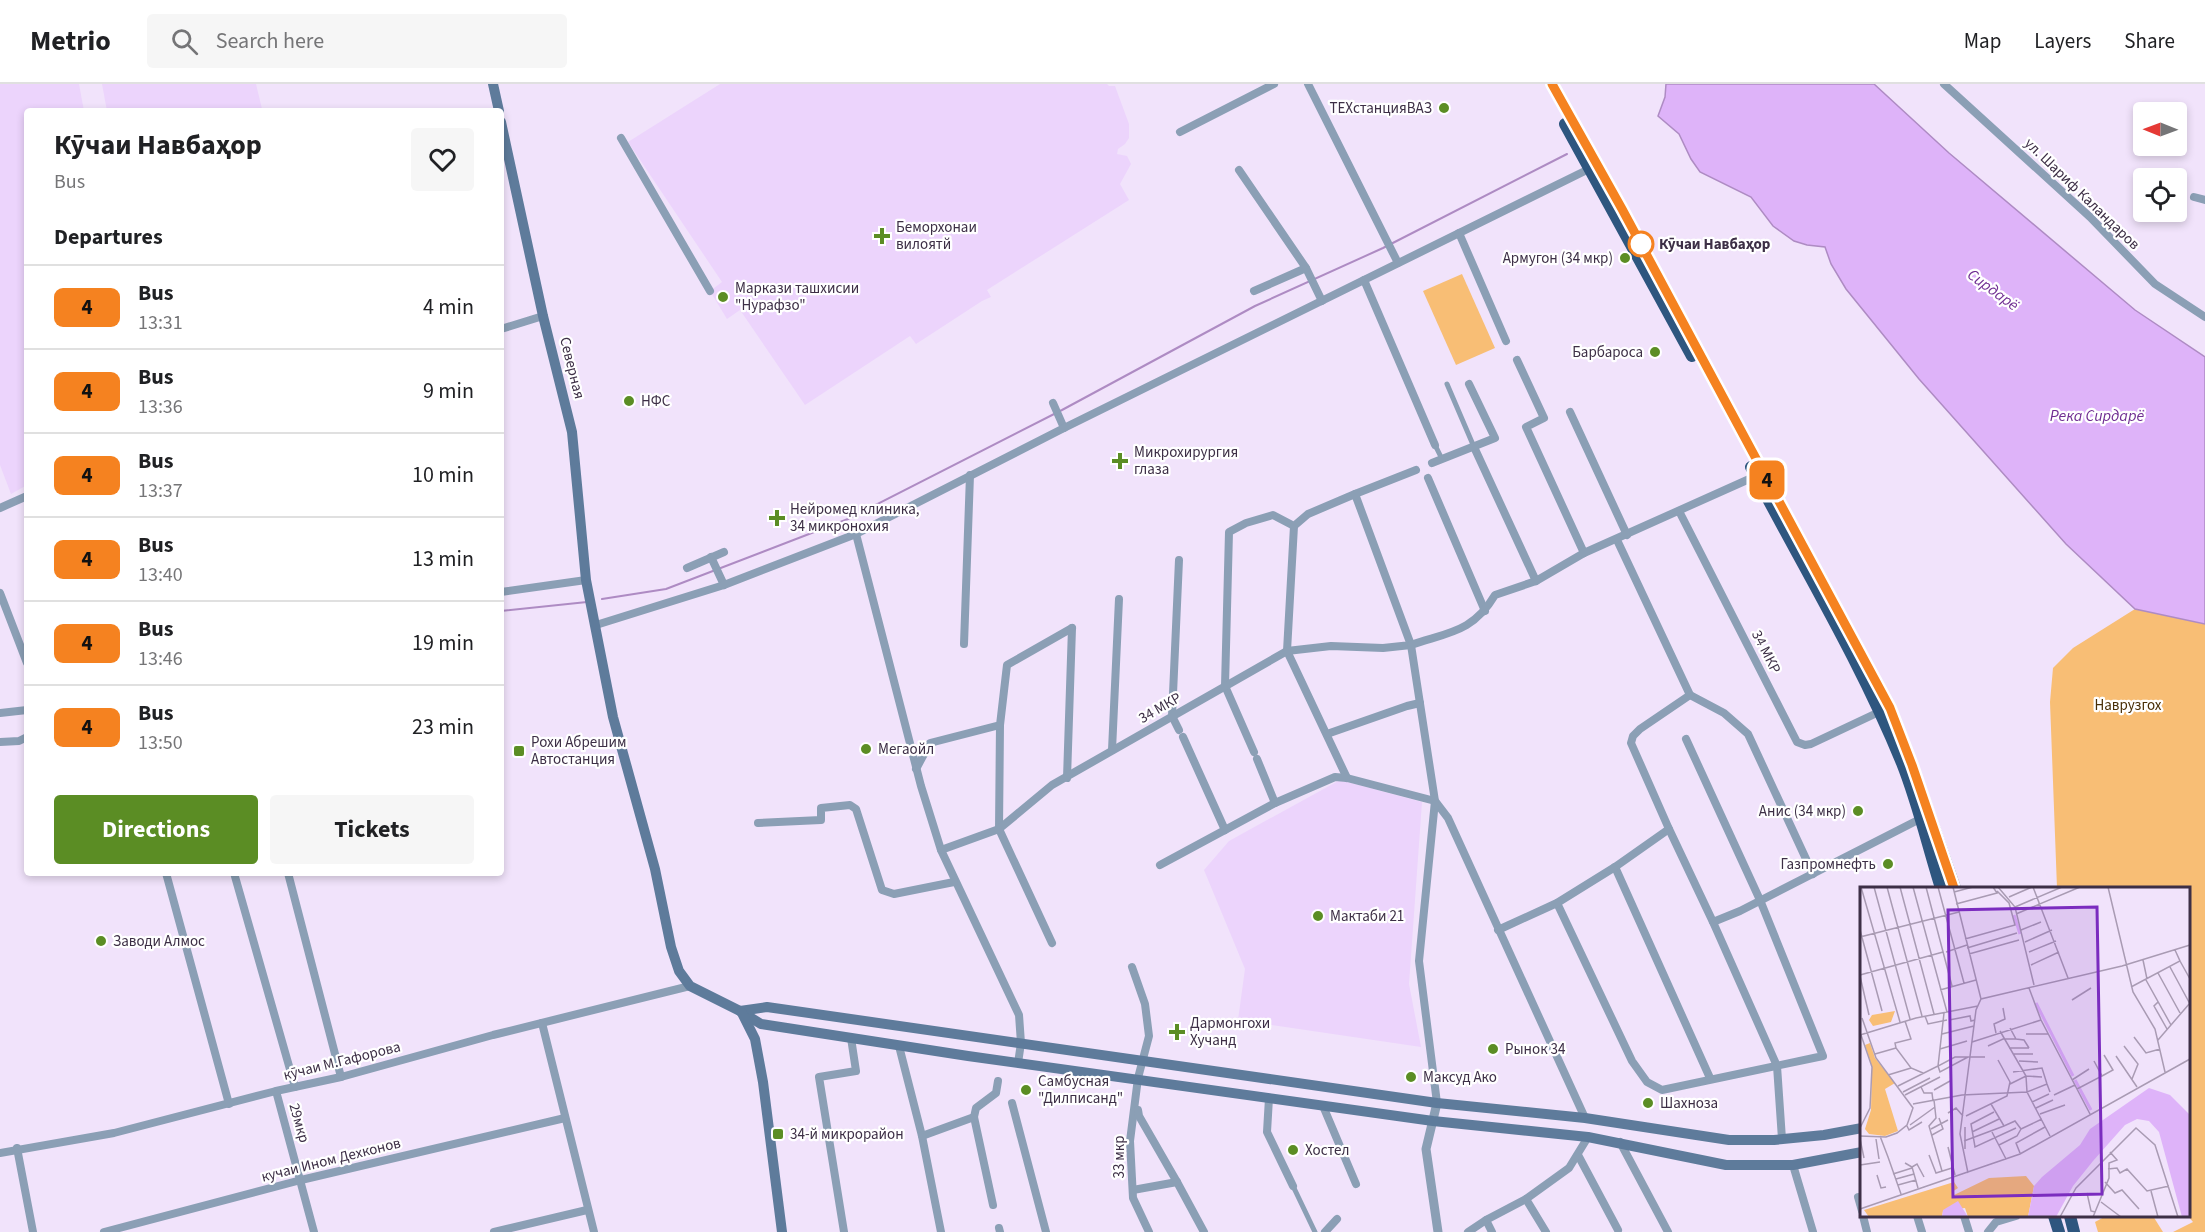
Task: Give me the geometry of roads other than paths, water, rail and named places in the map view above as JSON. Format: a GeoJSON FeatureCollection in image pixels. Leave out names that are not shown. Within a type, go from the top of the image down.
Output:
{"type":"FeatureCollection","features":[{"type":"Feature","properties":{"kind":"highway"},"geometry":{"type":"LineString","coordinates":[[1543,84],[1593,166],[1850,630],[1890,708],[1925,817],[1941,887]]}},
{"type":"Feature","properties":{"kind":"highway"},"geometry":{"type":"LineString","coordinates":[[1552,84],[1849,650],[1903,764],[1954,887]]}},
{"type":"Feature","properties":{"kind":"highway"},"geometry":{"type":"LineString","coordinates":[[2055,1217],[2059,1232]]}},
{"type":"Feature","properties":{"kind":"highway"},"geometry":{"type":"LineString","coordinates":[[2070,1217],[2074,1232]]}},
{"type":"Feature","properties":{"kind":"main road"},"geometry":{"type":"LineString","coordinates":[[493,84],[498,108]]}},
{"type":"Feature","properties":{"kind":"main road","name":"Северная"},"geometry":{"type":"LineString","coordinates":[[504,136],[543,316],[572,432],[586,580],[614,717],[655,869],[671,947],[680,971],[690,986]]}},
{"type":"Feature","properties":{"kind":"main road"},"geometry":{"type":"LineString","coordinates":[[690,986],[761,1023],[774,1026],[1323,1106],[1433,1121],[1588,1137],[1726,1165],[1793,1165],[1860,1152]]}},
{"type":"Feature","properties":{"kind":"main road"},"geometry":{"type":"LineString","coordinates":[[740,1011],[767,1007],[1437,1102],[1585,1118],[1729,1140],[1782,1139],[1860,1128]]}},
{"type":"Feature","properties":{"kind":"main road"},"geometry":{"type":"LineString","coordinates":[[740,1011],[755,1039],[763,1082],[782,1232]]}},
{"type":"Feature","properties":{"kind":"main road"},"geometry":{"type":"LineString","coordinates":[[810,1032],[813,1013]]}},
{"type":"Feature","properties":{"kind":"main road"},"geometry":{"type":"LineString","coordinates":[[755,1039],[766,1027],[774,1026]]}},
{"type":"Feature","properties":{"kind":"street"},"geometry":{"type":"LineString","coordinates":[[1180,132],[1274,84]]}},
{"type":"Feature","properties":{"kind":"street"},"geometry":{"type":"LineString","coordinates":[[1308,84],[1398,263]]}},
{"type":"Feature","properties":{"kind":"street","name":"ул. Шариф Каландаров"},"geometry":{"type":"LineString","coordinates":[[1944,84],[2090,217],[2155,284],[2205,317]]}},
{"type":"Feature","properties":{"kind":"street"},"geometry":{"type":"LineString","coordinates":[[621,138],[711,291]]}},
{"type":"Feature","properties":{"kind":"street"},"geometry":{"type":"LineString","coordinates":[[596,625],[724,585],[856,534],[1064,428],[1593,166]]}},
{"type":"Feature","properties":{"kind":"street"},"geometry":{"type":"LineString","coordinates":[[1239,170],[1306,268],[1322,301]]}},
{"type":"Feature","properties":{"kind":"street"},"geometry":{"type":"LineString","coordinates":[[2194,197],[2205,200]]}},
{"type":"Feature","properties":{"kind":"street"},"geometry":{"type":"LineString","coordinates":[[1459,234],[1506,341]]}},
{"type":"Feature","properties":{"kind":"street"},"geometry":{"type":"LineString","coordinates":[[1254,291],[1306,268]]}},
{"type":"Feature","properties":{"kind":"street"},"geometry":{"type":"LineString","coordinates":[[1364,280],[1442,459]]}},
{"type":"Feature","properties":{"kind":"street"},"geometry":{"type":"LineString","coordinates":[[504,328],[543,316]]}},
{"type":"Feature","properties":{"kind":"street"},"geometry":{"type":"LineString","coordinates":[[1517,360],[1544,418],[1526,427],[1584,554]]}},
{"type":"Feature","properties":{"kind":"street"},"geometry":{"type":"LineString","coordinates":[[1447,384],[1536,581]]}},
{"type":"Feature","properties":{"kind":"street"},"geometry":{"type":"LineString","coordinates":[[1432,463],[1495,438],[1469,384]]}},
{"type":"Feature","properties":{"kind":"street"},"geometry":{"type":"LineString","coordinates":[[1053,403],[1064,428]]}},
{"type":"Feature","properties":{"kind":"street"},"geometry":{"type":"LineString","coordinates":[[1570,412],[1627,535]]}},
{"type":"Feature","properties":{"kind":"street"},"geometry":{"type":"LineString","coordinates":[[1347,778],[1287,651],[1294,526],[1308,514],[1416,470]]}},
{"type":"Feature","properties":{"kind":"street"},"geometry":{"type":"LineString","coordinates":[[964,644],[970,475]]}},
{"type":"Feature","properties":{"kind":"street"},"geometry":{"type":"LineString","coordinates":[[1287,651],[1331,646],[1383,648],[1411,645],[1468,626],[1485,611],[1495,595],[1536,581],[1584,554],[1756,476]]}},
{"type":"Feature","properties":{"kind":"street"},"geometry":{"type":"LineString","coordinates":[[1428,478],[1485,611]]}},
{"type":"Feature","properties":{"kind":"street"},"geometry":{"type":"LineString","coordinates":[[1355,494],[1411,645],[1435,801],[1419,961],[1437,1102],[1426,1149],[1438,1232]]}},
{"type":"Feature","properties":{"kind":"street"},"geometry":{"type":"LineString","coordinates":[[0,508],[24,497]]}},
{"type":"Feature","properties":{"kind":"street","name":"34 МКР"},"geometry":{"type":"LineString","coordinates":[[1679,511],[1797,742],[1805,745],[1811,744],[1879,712]]}},
{"type":"Feature","properties":{"kind":"street"},"geometry":{"type":"LineString","coordinates":[[1275,803],[1225,686],[1229,532],[1246,523],[1273,514],[1294,526]]}},
{"type":"Feature","properties":{"kind":"street"},"geometry":{"type":"LineString","coordinates":[[856,534],[916,769],[941,850],[1018,1015],[1021,1043],[1018,1063]]}},
{"type":"Feature","properties":{"kind":"street"},"geometry":{"type":"LineString","coordinates":[[1617,540],[1690,695],[1724,713],[1748,734],[1813,874]]}},
{"type":"Feature","properties":{"kind":"street"},"geometry":{"type":"LineString","coordinates":[[687,568],[715,565],[724,552]]}},
{"type":"Feature","properties":{"kind":"street"},"geometry":{"type":"LineString","coordinates":[[1179,560],[1172,716],[1225,830]]}},
{"type":"Feature","properties":{"kind":"street"},"geometry":{"type":"LineString","coordinates":[[715,565],[724,585]]}},
{"type":"Feature","properties":{"kind":"street"},"geometry":{"type":"LineString","coordinates":[[504,592],[586,580]]}},
{"type":"Feature","properties":{"kind":"street"},"geometry":{"type":"LineString","coordinates":[[0,593],[24,655]]}},
{"type":"Feature","properties":{"kind":"street"},"geometry":{"type":"LineString","coordinates":[[1113,750],[1119,599]]}},
{"type":"Feature","properties":{"kind":"street"},"geometry":{"type":"LineString","coordinates":[[1052,943],[999,829],[1000,725],[1007,665],[1072,628],[1067,778]]}},
{"type":"Feature","properties":{"kind":"street","name":"34 МКР"},"geometry":{"type":"LineString","coordinates":[[941,850],[999,829],[1052,785],[1287,651]]}},
{"type":"Feature","properties":{"kind":"street"},"geometry":{"type":"LineString","coordinates":[[1690,695],[1640,729],[1630,743],[1777,1066],[1782,1139]]}},
{"type":"Feature","properties":{"kind":"street"},"geometry":{"type":"LineString","coordinates":[[1327,734],[1420,703]]}},
{"type":"Feature","properties":{"kind":"street"},"geometry":{"type":"LineString","coordinates":[[0,713],[24,710]]}},
{"type":"Feature","properties":{"kind":"street"},"geometry":{"type":"LineString","coordinates":[[916,769],[930,743],[1000,725]]}},
{"type":"Feature","properties":{"kind":"street"},"geometry":{"type":"LineString","coordinates":[[0,742],[24,738]]}},
{"type":"Feature","properties":{"kind":"street"},"geometry":{"type":"LineString","coordinates":[[1557,903],[1632,1061],[1647,1082],[1662,1090],[1710,1078],[1823,1056],[1760,900],[1686,739]]}},
{"type":"Feature","properties":{"kind":"street"},"geometry":{"type":"LineString","coordinates":[[1160,866],[1275,803],[1335,777],[1347,778],[1435,801],[1448,818],[1585,1118]]}},
{"type":"Feature","properties":{"kind":"street"},"geometry":{"type":"LineString","coordinates":[[758,823],[820,820],[821,808],[850,805],[856,809],[882,890],[894,894],[954,882]]}},
{"type":"Feature","properties":{"kind":"street"},"geometry":{"type":"LineString","coordinates":[[1713,922],[1740,911],[1925,817]]}},
{"type":"Feature","properties":{"kind":"street"},"geometry":{"type":"LineString","coordinates":[[1498,930],[1557,903],[1615,867],[1669,829]]}},
{"type":"Feature","properties":{"kind":"street"},"geometry":{"type":"LineString","coordinates":[[1615,867],[1710,1078]]}},
{"type":"Feature","properties":{"kind":"street"},"geometry":{"type":"LineString","coordinates":[[167,876],[229,1104]]}},
{"type":"Feature","properties":{"kind":"street"},"geometry":{"type":"LineString","coordinates":[[235,876],[295,1087]]}},
{"type":"Feature","properties":{"kind":"street"},"geometry":{"type":"LineString","coordinates":[[289,876],[341,1077]]}},
{"type":"Feature","properties":{"kind":"street"},"geometry":{"type":"LineString","coordinates":[[1132,967],[1145,1004],[1149,1036],[1144,1059]]}},
{"type":"Feature","properties":{"kind":"street","name":"кӯчаи М.Гафорова"},"geometry":{"type":"LineString","coordinates":[[0,1153],[17,1148],[114,1133],[276,1091],[341,1077],[690,986]]}},
{"type":"Feature","properties":{"kind":"street"},"geometry":{"type":"LineString","coordinates":[[542,1023],[594,1232]]}},
{"type":"Feature","properties":{"kind":"street"},"geometry":{"type":"LineString","coordinates":[[844,1232],[819,1077],[856,1071],[851,1038]]}},
{"type":"Feature","properties":{"kind":"street"},"geometry":{"type":"LineString","coordinates":[[899,1046],[922,1136],[941,1232]]}},
{"type":"Feature","properties":{"kind":"street","name":"33 мкр"},"geometry":{"type":"LineString","coordinates":[[1144,1059],[1138,1078],[1130,1141],[1133,1198],[1149,1232]]}},
{"type":"Feature","properties":{"kind":"street"},"geometry":{"type":"LineString","coordinates":[[993,1204],[974,1117],[976,1108],[996,1093],[998,1081]]}},
{"type":"Feature","properties":{"kind":"street","name":"29мкр"},"geometry":{"type":"LineString","coordinates":[[276,1091],[314,1232]]}},
{"type":"Feature","properties":{"kind":"street"},"geometry":{"type":"LineString","coordinates":[[1137,1098],[1139,1116],[1204,1232]]}},
{"type":"Feature","properties":{"kind":"street"},"geometry":{"type":"LineString","coordinates":[[1269,1098],[1267,1132],[1315,1232]]}},
{"type":"Feature","properties":{"kind":"street"},"geometry":{"type":"LineString","coordinates":[[1012,1103],[1046,1232]]}},
{"type":"Feature","properties":{"kind":"street"},"geometry":{"type":"LineString","coordinates":[[1323,1106],[1356,1184]]}},
{"type":"Feature","properties":{"kind":"street"},"geometry":{"type":"LineString","coordinates":[[922,1136],[974,1117]]}},
{"type":"Feature","properties":{"kind":"street","name":"кучаи Ином Дехконов"},"geometry":{"type":"LineString","coordinates":[[104,1232],[301,1180],[565,1118]]}},
{"type":"Feature","properties":{"kind":"street"},"geometry":{"type":"LineString","coordinates":[[1468,1232],[1526,1199],[1569,1168],[1588,1137]]}},
{"type":"Feature","properties":{"kind":"street"},"geometry":{"type":"LineString","coordinates":[[1620,1143],[1668,1232]]}},
{"type":"Feature","properties":{"kind":"street"},"geometry":{"type":"LineString","coordinates":[[17,1148],[33,1232]]}},
{"type":"Feature","properties":{"kind":"street"},"geometry":{"type":"LineString","coordinates":[[1578,1155],[1618,1230]]}},
{"type":"Feature","properties":{"kind":"street"},"geometry":{"type":"LineString","coordinates":[[1793,1165],[1813,1232]]}},
{"type":"Feature","properties":{"kind":"street"},"geometry":{"type":"LineString","coordinates":[[1133,1190],[1177,1182]]}},
{"type":"Feature","properties":{"kind":"street"},"geometry":{"type":"LineString","coordinates":[[1858,1197],[1860,1204]]}},
{"type":"Feature","properties":{"kind":"street"},"geometry":{"type":"LineString","coordinates":[[1526,1199],[1546,1232]]}},
{"type":"Feature","properties":{"kind":"street"},"geometry":{"type":"LineString","coordinates":[[494,1232],[587,1210]]}},
{"type":"Feature","properties":{"kind":"street"},"geometry":{"type":"LineString","coordinates":[[1864,1217],[1868,1232]]}},
{"type":"Feature","properties":{"kind":"street"},"geometry":{"type":"LineString","coordinates":[[1918,1217],[1922,1232]]}},
{"type":"Feature","properties":{"kind":"street"},"geometry":{"type":"LineString","coordinates":[[1965,1217],[1969,1232]]}},
{"type":"Feature","properties":{"kind":"street"},"geometry":{"type":"LineString","coordinates":[[1988,1232],[1996,1222],[2010,1217]]}},
{"type":"Feature","properties":{"kind":"street"},"geometry":{"type":"LineString","coordinates":[[1325,1232],[1337,1218]]}},
{"type":"Feature","properties":{"kind":"street"},"geometry":{"type":"LineString","coordinates":[[1486,1220],[1492,1232]]}},
{"type":"Feature","properties":{"kind":"water","name":"Река Сирдарё"},"geometry":{"type":"Polygon","coordinates":[[[1666,84],[1874,84],[1949,153],[2135,310],[2205,357],[2205,624],[2135,609],[2066,544],[1919,379],[1846,289],[1831,264],[1825,247],[1794,241],[1773,226],[1751,197],[1700,172],[1679,134],[1658,116],[1665,97],[1666,84]]]}},
{"type":"Feature","properties":{"kind":"waterway"},"geometry":{"type":"LineString","coordinates":[[602,599],[666,589],[848,519],[1062,410],[1255,306],[1383,248],[1567,154]]}},
{"type":"Feature","properties":{"kind":"waterway"},"geometry":{"type":"LineString","coordinates":[[504,611],[587,602]]}},
{"type":"Feature","properties":{"kind":"place","name":"ТЕХстанцияВАЗ"},"geometry":{"type":"Point","coordinates":[1444,108]}},
{"type":"Feature","properties":{"kind":"place","name":"Беморхонаи вилоятй"},"geometry":{"type":"Point","coordinates":[882,236]}},
{"type":"Feature","properties":{"kind":"place","name":"Кӯчаи Навбаҳор"},"geometry":{"type":"Point","coordinates":[1641,244]}},
{"type":"Feature","properties":{"kind":"place","name":"Армугон (34 мкр)"},"geometry":{"type":"Point","coordinates":[1625,258]}},
{"type":"Feature","properties":{"kind":"place","name":"Маркази ташхисии \"Нурафзо\""},"geometry":{"type":"Point","coordinates":[723,297]}},
{"type":"Feature","properties":{"kind":"place","name":"Барбароса"},"geometry":{"type":"Point","coordinates":[1655,352]}},
{"type":"Feature","properties":{"kind":"place","name":"НФС"},"geometry":{"type":"Point","coordinates":[629,401]}},
{"type":"Feature","properties":{"kind":"place","name":"Микрохирургия глаза"},"geometry":{"type":"Point","coordinates":[1120,461]}},
{"type":"Feature","properties":{"kind":"place","name":"Нейромед клиника, 34 микронохия"},"geometry":{"type":"Point","coordinates":[777,518]}},
{"type":"Feature","properties":{"kind":"place","name":"Мегаойл"},"geometry":{"type":"Point","coordinates":[866,749]}},
{"type":"Feature","properties":{"kind":"place","name":"Рохи Абрешим Автостанция"},"geometry":{"type":"Point","coordinates":[519,751]}},
{"type":"Feature","properties":{"kind":"place","name":"Анис (34 мкр)"},"geometry":{"type":"Point","coordinates":[1858,811]}},
{"type":"Feature","properties":{"kind":"place","name":"Газпромнефть"},"geometry":{"type":"Point","coordinates":[1888,864]}},
{"type":"Feature","properties":{"kind":"place","name":"Мактаби 21"},"geometry":{"type":"Point","coordinates":[1318,916]}},
{"type":"Feature","properties":{"kind":"place","name":"Заводи Алмос"},"geometry":{"type":"Point","coordinates":[101,941]}},
{"type":"Feature","properties":{"kind":"place","name":"Дармонгохи Хучанд"},"geometry":{"type":"Point","coordinates":[1177,1032]}},
{"type":"Feature","properties":{"kind":"place","name":"Рынок 34"},"geometry":{"type":"Point","coordinates":[1493,1049]}},
{"type":"Feature","properties":{"kind":"place","name":"Максуд Ако"},"geometry":{"type":"Point","coordinates":[1411,1077]}},
{"type":"Feature","properties":{"kind":"place","name":"Самбусная \"Дилписанд\""},"geometry":{"type":"Point","coordinates":[1026,1090]}},
{"type":"Feature","properties":{"kind":"place","name":"Шахноза"},"geometry":{"type":"Point","coordinates":[1648,1103]}},
{"type":"Feature","properties":{"kind":"place","name":"34-й микрорайон"},"geometry":{"type":"Point","coordinates":[778,1134]}},
{"type":"Feature","properties":{"kind":"place","name":"Хостел"},"geometry":{"type":"Point","coordinates":[1293,1150]}},
{"type":"Feature","properties":{"kind":"water label","name":"Сирдарё"},"geometry":{"type":"Point","coordinates":[1993,290]}},
{"type":"Feature","properties":{"kind":"park label","name":"Наврузгох"},"geometry":{"type":"Point","coordinates":[2128,705]}}]}
